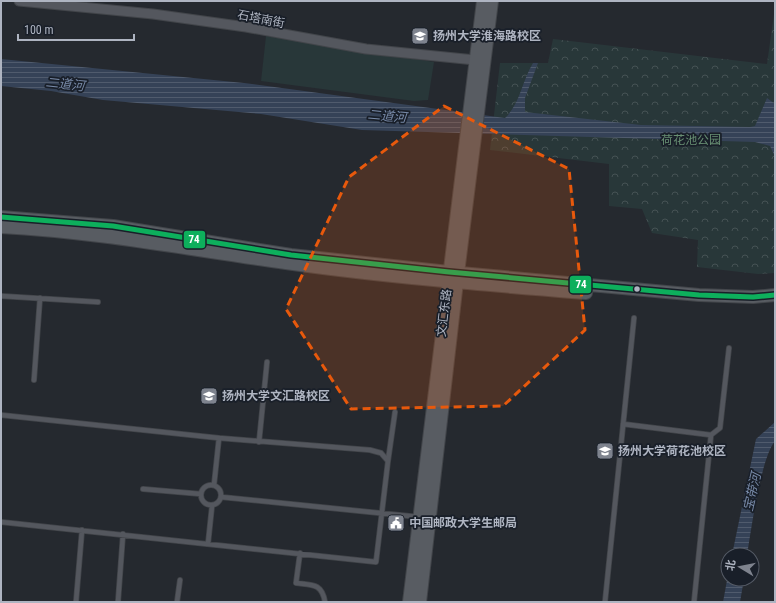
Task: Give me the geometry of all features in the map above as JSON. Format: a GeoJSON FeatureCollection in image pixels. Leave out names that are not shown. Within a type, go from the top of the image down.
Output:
{"type":"FeatureCollection","features":[{"type":"Feature","properties":{"kind":"street","name":"石塔南街"},"geometry":{"type":"LineString","coordinates":[[19,1],[153,14],[246,27],[366,49],[475,60]]}},
{"type":"Feature","properties":{"kind":"street","name":"文汇东路"},"geometry":{"type":"LineString","coordinates":[[474,108],[475,60],[483,1]]}},
{"type":"Feature","properties":{"kind":"street","name":"文汇东路"},"geometry":{"type":"LineString","coordinates":[[420,602],[425,518],[453,277],[474,108],[492,1]]}},
{"type":"Feature","properties":{"kind":"street"},"geometry":{"type":"LineString","coordinates":[[1,217],[113,226],[291,255],[453,277],[701,302],[752,304],[775,302]]}},
{"type":"Feature","properties":{"kind":"street"},"geometry":{"type":"LineString","coordinates":[[1,227],[107,235],[286,263],[699,295],[753,297],[775,295]]}},
{"type":"Feature","properties":{"kind":"street","name":"文汇东路"},"geometry":{"type":"LineString","coordinates":[[409,602],[425,518]]}},
{"type":"Feature","properties":{"kind":"lane"},"geometry":{"type":"LineString","coordinates":[[1,296],[98,302]]}},
{"type":"Feature","properties":{"kind":"lane"},"geometry":{"type":"LineString","coordinates":[[34,380],[40,298]]}},
{"type":"Feature","properties":{"kind":"lane"},"geometry":{"type":"LineString","coordinates":[[605,602],[634,318]]}},
{"type":"Feature","properties":{"kind":"lane"},"geometry":{"type":"LineString","coordinates":[[694,602],[712,435],[720,428],[729,348]]}},
{"type":"Feature","properties":{"kind":"lane"},"geometry":{"type":"LineString","coordinates":[[259,442],[267,362]]}},
{"type":"Feature","properties":{"kind":"lane"},"geometry":{"type":"LineString","coordinates":[[1,522],[376,562],[395,412]]}},
{"type":"Feature","properties":{"kind":"lane"},"geometry":{"type":"LineString","coordinates":[[1,415],[259,442],[370,450],[381,453],[388,461]]}},
{"type":"Feature","properties":{"kind":"lane"},"geometry":{"type":"LineString","coordinates":[[623,424],[712,435]]}},
{"type":"Feature","properties":{"kind":"lane"},"geometry":{"type":"LineString","coordinates":[[214,486],[219,438]]}},
{"type":"Feature","properties":{"kind":"lane"},"geometry":{"type":"LineString","coordinates":[[201,494],[207,486],[214,486],[220,490],[221,497],[218,503],[212,506]]}},
{"type":"Feature","properties":{"kind":"lane"},"geometry":{"type":"LineString","coordinates":[[143,489],[201,494]]}},
{"type":"Feature","properties":{"kind":"lane"},"geometry":{"type":"LineString","coordinates":[[201,494],[203,501],[212,506]]}},
{"type":"Feature","properties":{"kind":"lane"},"geometry":{"type":"LineString","coordinates":[[221,497],[425,518]]}},
{"type":"Feature","properties":{"kind":"lane"},"geometry":{"type":"LineString","coordinates":[[208,544],[212,506]]}},
{"type":"Feature","properties":{"kind":"lane"},"geometry":{"type":"LineString","coordinates":[[76,602],[82,530]]}},
{"type":"Feature","properties":{"kind":"lane"},"geometry":{"type":"LineString","coordinates":[[118,602],[123,534]]}},
{"type":"Feature","properties":{"kind":"lane"},"geometry":{"type":"LineString","coordinates":[[300,554],[296,583],[317,586],[323,592],[325,602]]}},
{"type":"Feature","properties":{"kind":"lane"},"geometry":{"type":"LineString","coordinates":[[177,602],[180,580]]}},
{"type":"Feature","properties":{"kind":"highlighted area"},"geometry":{"type":"Polygon","coordinates":[[[444,106],[569,169],[585,330],[503,406],[351,409],[286,309],[349,177],[444,106]]]}},
{"type":"Feature","properties":{"kind":"green space","name":"荷花池公园"},"geometry":{"type":"Polygon","coordinates":[[[775,7],[775,273],[758,274],[697,267],[698,240],[652,233],[642,209],[609,206],[609,164],[490,150],[500,63],[548,63],[553,39],[767,64],[775,7]]]}},
{"type":"Feature","properties":{"kind":"green space"},"geometry":{"type":"Polygon","coordinates":[[[266,36],[434,62],[428,100],[414,101],[261,81],[266,36]]]}},
{"type":"Feature","properties":{"kind":"water","name":"二道河"},"geometry":{"type":"Polygon","coordinates":[[[1,59],[244,83],[505,118],[518,99],[533,63],[538,63],[525,98],[525,112],[641,125],[750,127],[755,126],[767,98],[775,104],[775,157],[770,146],[755,142],[362,130],[261,114],[103,100],[51,91],[1,86],[1,59]]]}},
{"type":"Feature","properties":{"kind":"water","name":"宝带河"},"geometry":{"type":"Polygon","coordinates":[[[775,422],[775,441],[765,462],[748,547],[734,547],[756,439],[775,422]]]}},
{"type":"Feature","properties":{"kind":"water"},"geometry":{"type":"Polygon","coordinates":[[[726,587],[743,587],[740,602],[723,602],[726,587]]]}},
{"type":"Feature","properties":{"kind":"transit line","name":"74"},"geometry":{"type":"LineString","coordinates":[[1,217],[113,226],[291,255],[449,272],[699,295],[753,297],[775,295]]}},
{"type":"Feature","properties":{"kind":"place","name":"扬州大学淮海路校区"},"geometry":{"type":"Point","coordinates":[420,36]}},
{"type":"Feature","properties":{"kind":"place","name":"扬州大学文汇路校区"},"geometry":{"type":"Point","coordinates":[209,396]}},
{"type":"Feature","properties":{"kind":"place","name":"扬州大学荷花池校区"},"geometry":{"type":"Point","coordinates":[605,451]}},
{"type":"Feature","properties":{"kind":"place","name":"中国邮政大学生邮局"},"geometry":{"type":"Point","coordinates":[396,523]}}]}
